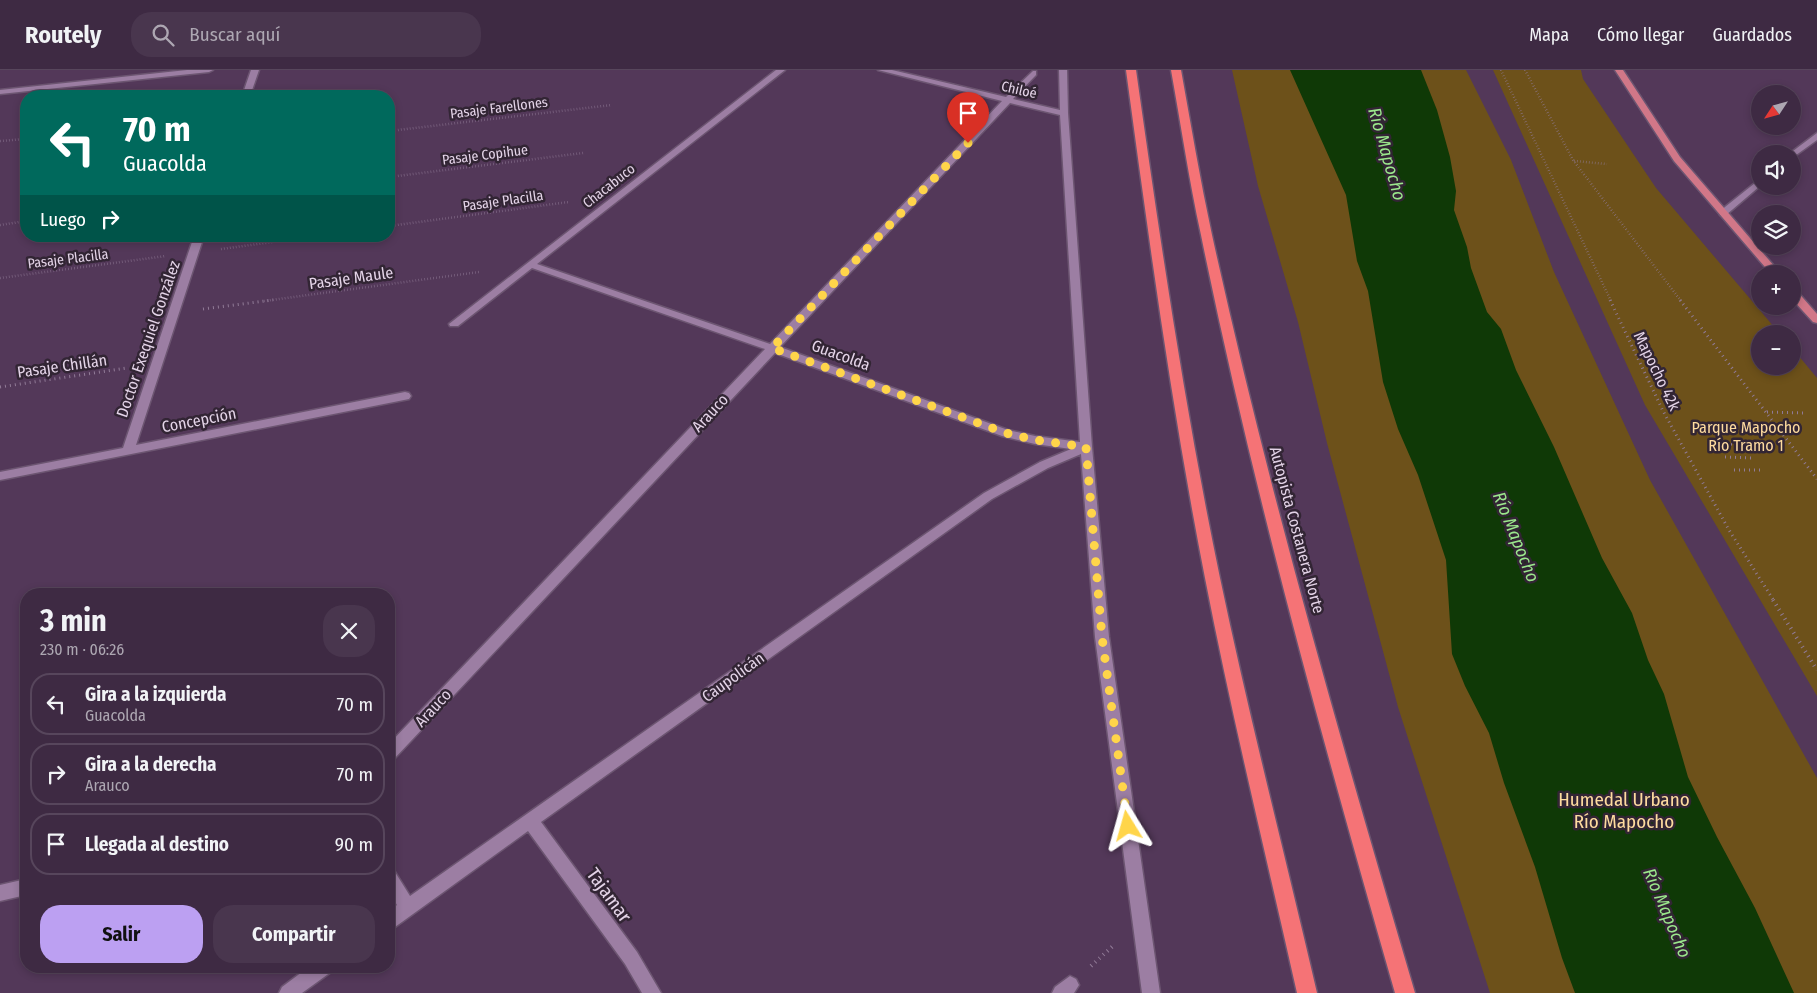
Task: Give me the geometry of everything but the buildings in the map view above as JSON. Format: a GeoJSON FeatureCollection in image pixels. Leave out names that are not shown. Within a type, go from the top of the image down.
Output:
{"type":"FeatureCollection","features":[{"type":"Feature","properties":{"kind":"highway"},"geometry":{"type":"LineString","coordinates":[[1131,70],[1155,250],[1185,432],[1215,590],[1307,993]]}},
{"type":"Feature","properties":{"kind":"highway","name":"Autopista Costanera Norte"},"geometry":{"type":"LineString","coordinates":[[1176,70],[1206,233],[1239,382],[1345,787],[1405,993]]}},
{"type":"Feature","properties":{"kind":"main road"},"geometry":{"type":"LineString","coordinates":[[1619,70],[1672,152],[1768,265]]}},
{"type":"Feature","properties":{"kind":"main road"},"geometry":{"type":"LineString","coordinates":[[1801,302],[1817,320]]}},
{"type":"Feature","properties":{"kind":"street"},"geometry":{"type":"LineString","coordinates":[[127,79],[131,70]]}},
{"type":"Feature","properties":{"kind":"street"},"geometry":{"type":"LineString","coordinates":[[0,92],[209,70]]}},
{"type":"Feature","properties":{"kind":"street"},"geometry":{"type":"LineString","coordinates":[[248,90],[255,70]]}},
{"type":"Feature","properties":{"kind":"street","name":"Chacabuco"},"geometry":{"type":"LineString","coordinates":[[454,324],[781,70]]}},
{"type":"Feature","properties":{"kind":"street","name":"Chiloé"},"geometry":{"type":"LineString","coordinates":[[882,70],[1064,113]]}},
{"type":"Feature","properties":{"kind":"street"},"geometry":{"type":"LineString","coordinates":[[1063,70],[1064,113],[1086,447],[1102,637],[1151,993]]}},
{"type":"Feature","properties":{"kind":"street","name":"Arauco"},"geometry":{"type":"LineString","coordinates":[[395,748],[1008,101],[1033,72]]}},
{"type":"Feature","properties":{"kind":"street"},"geometry":{"type":"LineString","coordinates":[[1801,149],[1817,136]]}},
{"type":"Feature","properties":{"kind":"street"},"geometry":{"type":"LineString","coordinates":[[1723,213],[1751,190]]}},
{"type":"Feature","properties":{"kind":"street","name":"Doctor Exequiel González"},"geometry":{"type":"LineString","coordinates":[[128,451],[197,242]]}},
{"type":"Feature","properties":{"kind":"street","name":"Guacolda"},"geometry":{"type":"LineString","coordinates":[[532,265],[772,348],[1006,433],[1035,440],[1086,447]]}},
{"type":"Feature","properties":{"kind":"street","name":"Concepción"},"geometry":{"type":"LineString","coordinates":[[0,476],[405,396]]}},
{"type":"Feature","properties":{"kind":"street","name":"Caupolicán"},"geometry":{"type":"LineString","coordinates":[[395,917],[531,822],[988,496],[1044,465],[1086,447]]}},
{"type":"Feature","properties":{"kind":"street","name":"Tajamar"},"geometry":{"type":"LineString","coordinates":[[531,822],[631,958],[652,993]]}},
{"type":"Feature","properties":{"kind":"street"},"geometry":{"type":"LineString","coordinates":[[395,887],[408,907]]}},
{"type":"Feature","properties":{"kind":"street"},"geometry":{"type":"LineString","coordinates":[[0,893],[20,888]]}},
{"type":"Feature","properties":{"kind":"street"},"geometry":{"type":"LineString","coordinates":[[288,993],[315,973]]}},
{"type":"Feature","properties":{"kind":"path","name":"Mapocho 42k"},"geometry":{"type":"LineString","coordinates":[[1501,70],[1663,411],[1729,530],[1817,670]]}},
{"type":"Feature","properties":{"kind":"path"},"geometry":{"type":"LineString","coordinates":[[1525,70],[1573,160],[1817,478]]}},
{"type":"Feature","properties":{"kind":"path","name":"Pasaje Farellones"},"geometry":{"type":"LineString","coordinates":[[395,130],[612,105]]}},
{"type":"Feature","properties":{"kind":"path"},"geometry":{"type":"LineString","coordinates":[[0,142],[20,140]]}},
{"type":"Feature","properties":{"kind":"path","name":"Pasaje Copihue"},"geometry":{"type":"LineString","coordinates":[[395,176],[584,153]]}},
{"type":"Feature","properties":{"kind":"path"},"geometry":{"type":"LineString","coordinates":[[1573,160],[1607,164]]}},
{"type":"Feature","properties":{"kind":"path","name":"Pasaje Placilla"},"geometry":{"type":"LineString","coordinates":[[395,225],[572,202]]}},
{"type":"Feature","properties":{"kind":"path"},"geometry":{"type":"LineString","coordinates":[[0,225],[20,222]]}},
{"type":"Feature","properties":{"kind":"path","name":"Pasaje Placilla"},"geometry":{"type":"LineString","coordinates":[[0,278],[274,242]]}},
{"type":"Feature","properties":{"kind":"path","name":"Pasaje Maule"},"geometry":{"type":"LineString","coordinates":[[174,313],[483,271]]}},
{"type":"Feature","properties":{"kind":"path","name":"Pasaje Chillán"},"geometry":{"type":"LineString","coordinates":[[0,387],[157,364]]}},
{"type":"Feature","properties":{"kind":"path"},"geometry":{"type":"LineString","coordinates":[[1766,412],[1806,413]]}},
{"type":"Feature","properties":{"kind":"path"},"geometry":{"type":"LineString","coordinates":[[1716,444],[1743,444]]}},
{"type":"Feature","properties":{"kind":"path"},"geometry":{"type":"LineString","coordinates":[[1725,458],[1753,458]]}},
{"type":"Feature","properties":{"kind":"path"},"geometry":{"type":"LineString","coordinates":[[1734,470],[1762,470]]}},
{"type":"Feature","properties":{"kind":"path"},"geometry":{"type":"LineString","coordinates":[[1066,989],[1141,921]]}},
{"type":"Feature","properties":{"kind":"green space","name":"Humedal Urbano Río Mapocho"},"geometry":{"type":"Polygon","coordinates":[[[1232,70],[1466,70],[1511,160],[1554,272],[1650,480],[1817,778],[1817,993],[1490,993],[1398,707],[1327,443],[1298,322],[1258,186],[1232,70]]]}},
{"type":"Feature","properties":{"kind":"green space","name":"Parque Mapocho Río Tramo 1"},"geometry":{"type":"Polygon","coordinates":[[[1493,70],[1581,70],[1583,79],[1656,188],[1751,300],[1751,315],[1764,315],[1772,325],[1751,325],[1751,375],[1801,375],[1801,359],[1817,378],[1817,696],[1645,405],[1493,70]]]}},
{"type":"Feature","properties":{"kind":"water","name":"Río Mapocho"},"geometry":{"type":"Polygon","coordinates":[[[1290,70],[1421,70],[1437,110],[1450,157],[1456,191],[1454,210],[1467,247],[1471,268],[1487,312],[1501,329],[1516,370],[1554,447],[1602,558],[1632,613],[1648,660],[1664,694],[1688,777],[1717,837],[1755,908],[1794,993],[1575,993],[1562,958],[1535,867],[1504,783],[1489,733],[1465,686],[1452,654],[1446,560],[1418,475],[1398,429],[1383,382],[1368,291],[1357,261],[1346,195],[1290,70]]]}},
{"type":"Feature","properties":{"kind":"route"},"geometry":{"type":"LineString","coordinates":[[968,143],[772,348],[912,397],[1006,433],[1035,440],[1086,447],[1102,637],[1128,826]]}}]}
